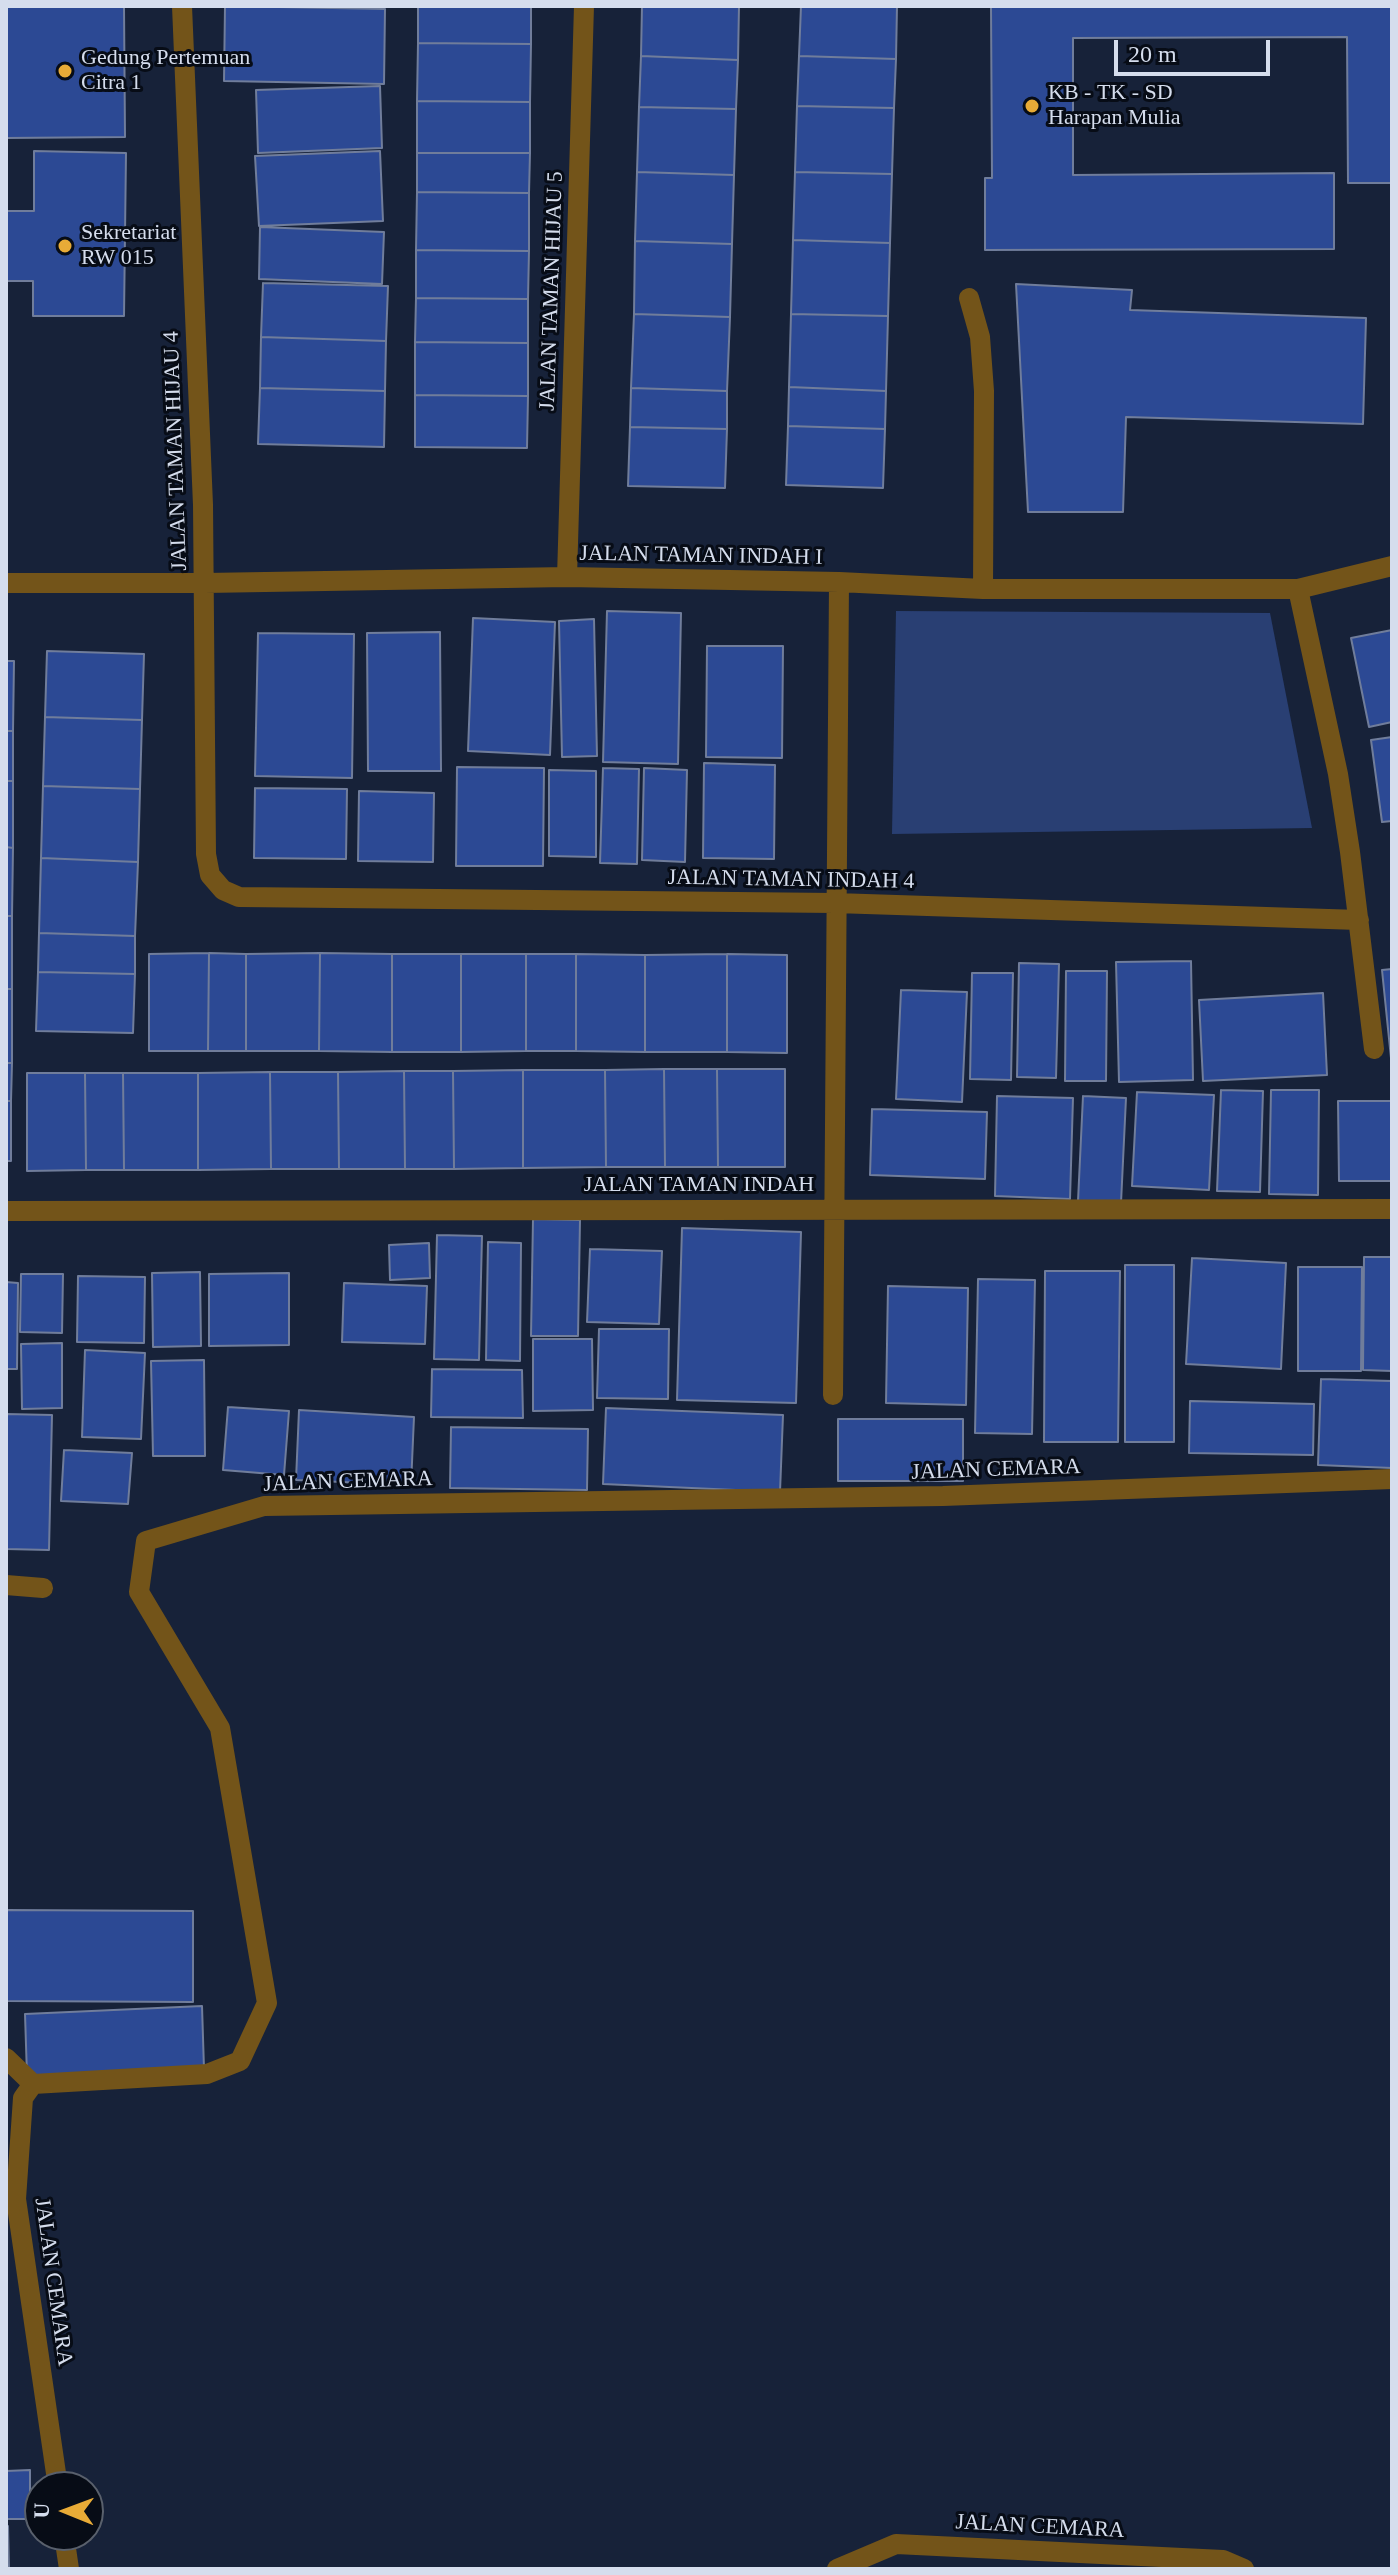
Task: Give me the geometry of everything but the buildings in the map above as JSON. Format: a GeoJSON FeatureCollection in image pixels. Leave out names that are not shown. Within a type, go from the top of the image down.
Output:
{"type":"FeatureCollection","features":[{"type":"Feature","properties":{"kind":"street","name":"JALAN TAMAN HIJAU 4"},"geometry":{"type":"LineString","coordinates":[[182,6],[205,583],[206,854],[210,875],[223,890]]}},
{"type":"Feature","properties":{"kind":"street","name":"JALAN TAMAN HIJAU 5"},"geometry":{"type":"LineString","coordinates":[[567,577],[584,6]]}},
{"type":"Feature","properties":{"kind":"street"},"geometry":{"type":"LineString","coordinates":[[969,298],[980,337],[984,391],[983,589]]}},
{"type":"Feature","properties":{"kind":"street","name":"JALAN TAMAN INDAH I"},"geometry":{"type":"LineString","coordinates":[[6,583],[567,577],[839,582],[983,589],[1298,589],[1392,566]]}},
{"type":"Feature","properties":{"kind":"street"},"geometry":{"type":"LineString","coordinates":[[833,1395],[839,582]]}},
{"type":"Feature","properties":{"kind":"street"},"geometry":{"type":"LineString","coordinates":[[1298,589],[1338,774],[1374,1049]]}},
{"type":"Feature","properties":{"kind":"street","name":"JALAN TAMAN INDAH 4"},"geometry":{"type":"LineString","coordinates":[[223,890],[239,897],[835,903],[1359,920]]}},
{"type":"Feature","properties":{"kind":"street","name":"JALAN TAMAN INDAH"},"geometry":{"type":"LineString","coordinates":[[6,1211],[1392,1209]]}},
{"type":"Feature","properties":{"kind":"street","name":"JALAN CEMARA"},"geometry":{"type":"LineString","coordinates":[[56,2471],[16,2199],[23,2098],[33,2084],[207,2074],[240,2061],[267,2003],[220,1728],[139,1592],[146,1541],[264,1506],[943,1496],[1392,1479]]}},
{"type":"Feature","properties":{"kind":"street"},"geometry":{"type":"LineString","coordinates":[[6,1585],[43,1588]]}},
{"type":"Feature","properties":{"kind":"street"},"geometry":{"type":"LineString","coordinates":[[6,2058],[33,2084]]}},
{"type":"Feature","properties":{"kind":"street","name":"JALAN CEMARA"},"geometry":{"type":"LineString","coordinates":[[837,2569],[896,2544],[1223,2560],[1244,2569]]}},
{"type":"Feature","properties":{"kind":"shaded area"},"geometry":{"type":"Polygon","coordinates":[[[896,611],[1270,613],[1312,828],[892,834],[896,611]]]}},
{"type":"Feature","properties":{"kind":"place","name":"Gedung Pertemuan Citra 1"},"geometry":{"type":"Point","coordinates":[65,71]}},
{"type":"Feature","properties":{"kind":"place","name":"KB - TK - SD Harapan Mulia"},"geometry":{"type":"Point","coordinates":[1032,106]}},
{"type":"Feature","properties":{"kind":"place","name":"Sekretariat RW 015"},"geometry":{"type":"Point","coordinates":[65,246]}}]}
